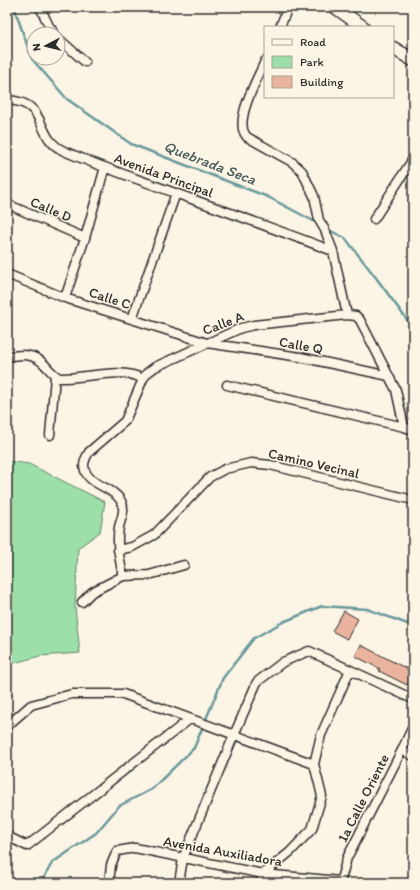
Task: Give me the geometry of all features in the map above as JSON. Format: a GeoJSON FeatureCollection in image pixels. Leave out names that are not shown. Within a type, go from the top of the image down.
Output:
{"type":"FeatureCollection","features":[{"type":"Feature","properties":{"kind":"main road"},"geometry":{"type":"LineString","coordinates":[[335,7],[362,26]]}},
{"type":"Feature","properties":{"kind":"main road"},"geometry":{"type":"LineString","coordinates":[[394,49],[413,60]]}},
{"type":"Feature","properties":{"kind":"street"},"geometry":{"type":"LineString","coordinates":[[40,7],[49,26]]}},
{"type":"Feature","properties":{"kind":"street"},"geometry":{"type":"LineString","coordinates":[[280,26],[288,7]]}},
{"type":"Feature","properties":{"kind":"street"},"geometry":{"type":"LineString","coordinates":[[66,45],[85,62]]}},
{"type":"Feature","properties":{"kind":"street"},"geometry":{"type":"LineString","coordinates":[[264,63],[244,110],[242,121],[243,130],[247,137],[292,162],[302,171],[314,196],[319,220],[325,230],[333,251],[347,315],[356,316],[360,320],[389,376],[396,390],[404,427]]}},
{"type":"Feature","properties":{"kind":"street","name":"Avenida Principal"},"geometry":{"type":"LineString","coordinates":[[7,100],[18,100],[27,104],[35,112],[46,135],[54,145],[62,150],[105,168],[333,251]]}},
{"type":"Feature","properties":{"kind":"street"},"geometry":{"type":"LineString","coordinates":[[374,219],[413,158]]}},
{"type":"Feature","properties":{"kind":"street"},"geometry":{"type":"LineString","coordinates":[[65,298],[85,238],[105,168]]}},
{"type":"Feature","properties":{"kind":"street"},"geometry":{"type":"LineString","coordinates":[[132,319],[176,193]]}},
{"type":"Feature","properties":{"kind":"street","name":"Calle D"},"geometry":{"type":"LineString","coordinates":[[7,204],[85,238]]}},
{"type":"Feature","properties":{"kind":"street","name":"Calle C"},"geometry":{"type":"LineString","coordinates":[[7,274],[65,298],[207,343]]}},
{"type":"Feature","properties":{"kind":"street","name":"Calle A"},"geometry":{"type":"LineString","coordinates":[[143,379],[155,367],[241,328],[254,325],[347,315]]}},
{"type":"Feature","properties":{"kind":"street","name":"Calle Q"},"geometry":{"type":"LineString","coordinates":[[207,343],[300,357],[389,376]]}},
{"type":"Feature","properties":{"kind":"street"},"geometry":{"type":"LineString","coordinates":[[7,357],[19,354],[32,356],[44,364],[55,376],[60,378],[124,373],[137,375],[143,379],[125,421],[113,433],[89,452],[85,457],[84,464],[85,473],[90,479],[114,494],[121,501],[124,511],[119,527],[118,550],[123,576]]}},
{"type":"Feature","properties":{"kind":"street"},"geometry":{"type":"LineString","coordinates":[[50,435],[55,376]]}},
{"type":"Feature","properties":{"kind":"street"},"geometry":{"type":"LineString","coordinates":[[228,385],[413,430]]}},
{"type":"Feature","properties":{"kind":"street","name":"Camino Vecinal"},"geometry":{"type":"LineString","coordinates":[[118,550],[132,547],[154,536],[210,477],[225,469],[251,463],[270,465],[413,500]]}},
{"type":"Feature","properties":{"kind":"street"},"geometry":{"type":"LineString","coordinates":[[82,602],[92,592],[123,576],[149,575],[184,565]]}},
{"type":"Feature","properties":{"kind":"street"},"geometry":{"type":"LineString","coordinates":[[179,883],[183,858],[257,682],[283,662],[309,651],[413,699]]}},
{"type":"Feature","properties":{"kind":"street"},"geometry":{"type":"LineString","coordinates":[[261,883],[263,874],[290,852],[312,828],[322,796],[314,764],[320,735],[350,670]]}},
{"type":"Feature","properties":{"kind":"street"},"geometry":{"type":"LineString","coordinates":[[7,726],[31,705],[72,694],[122,694],[314,764]]}},
{"type":"Feature","properties":{"kind":"street"},"geometry":{"type":"LineString","coordinates":[[7,836],[27,846],[190,719]]}},
{"type":"Feature","properties":{"kind":"street","name":"1a Calle Oriente"},"geometry":{"type":"LineString","coordinates":[[340,882],[347,858],[413,726]]}},
{"type":"Feature","properties":{"kind":"street"},"geometry":{"type":"LineString","coordinates":[[402,750],[413,756]]}},
{"type":"Feature","properties":{"kind":"street","name":"Avenida Auxiliadora"},"geometry":{"type":"LineString","coordinates":[[109,883],[110,864],[117,851],[135,848],[263,874],[340,882]]}},
{"type":"Feature","properties":{"kind":"green space"},"geometry":{"type":"Polygon","coordinates":[[[7,461],[29,464],[105,502],[100,532],[78,548],[75,607],[80,653],[40,656],[7,665],[7,461]]]}},
{"type":"Feature","properties":{"kind":"building"},"geometry":{"type":"Polygon","coordinates":[[[344,611],[358,619],[347,639],[332,631],[344,611]]]}},
{"type":"Feature","properties":{"kind":"building"},"geometry":{"type":"Polygon","coordinates":[[[361,645],[413,672],[413,683],[409,681],[407,685],[379,671],[380,669],[355,656],[361,645]]]}},
{"type":"Feature","properties":{"kind":"waterway","name":"Quebrada Seca"},"geometry":{"type":"LineString","coordinates":[[14,7],[32,59],[67,99],[131,144],[268,197],[319,224]]}},
{"type":"Feature","properties":{"kind":"waterway","name":"Quebrada Seca"},"geometry":{"type":"LineString","coordinates":[[327,229],[345,238],[413,328]]}},
{"type":"Feature","properties":{"kind":"waterway","name":"Quebrada Seca"},"geometry":{"type":"LineString","coordinates":[[41,883],[52,863],[96,833],[119,806],[152,789],[194,748],[223,678],[254,638],[283,622],[322,606],[367,609],[413,626]]}}]}
